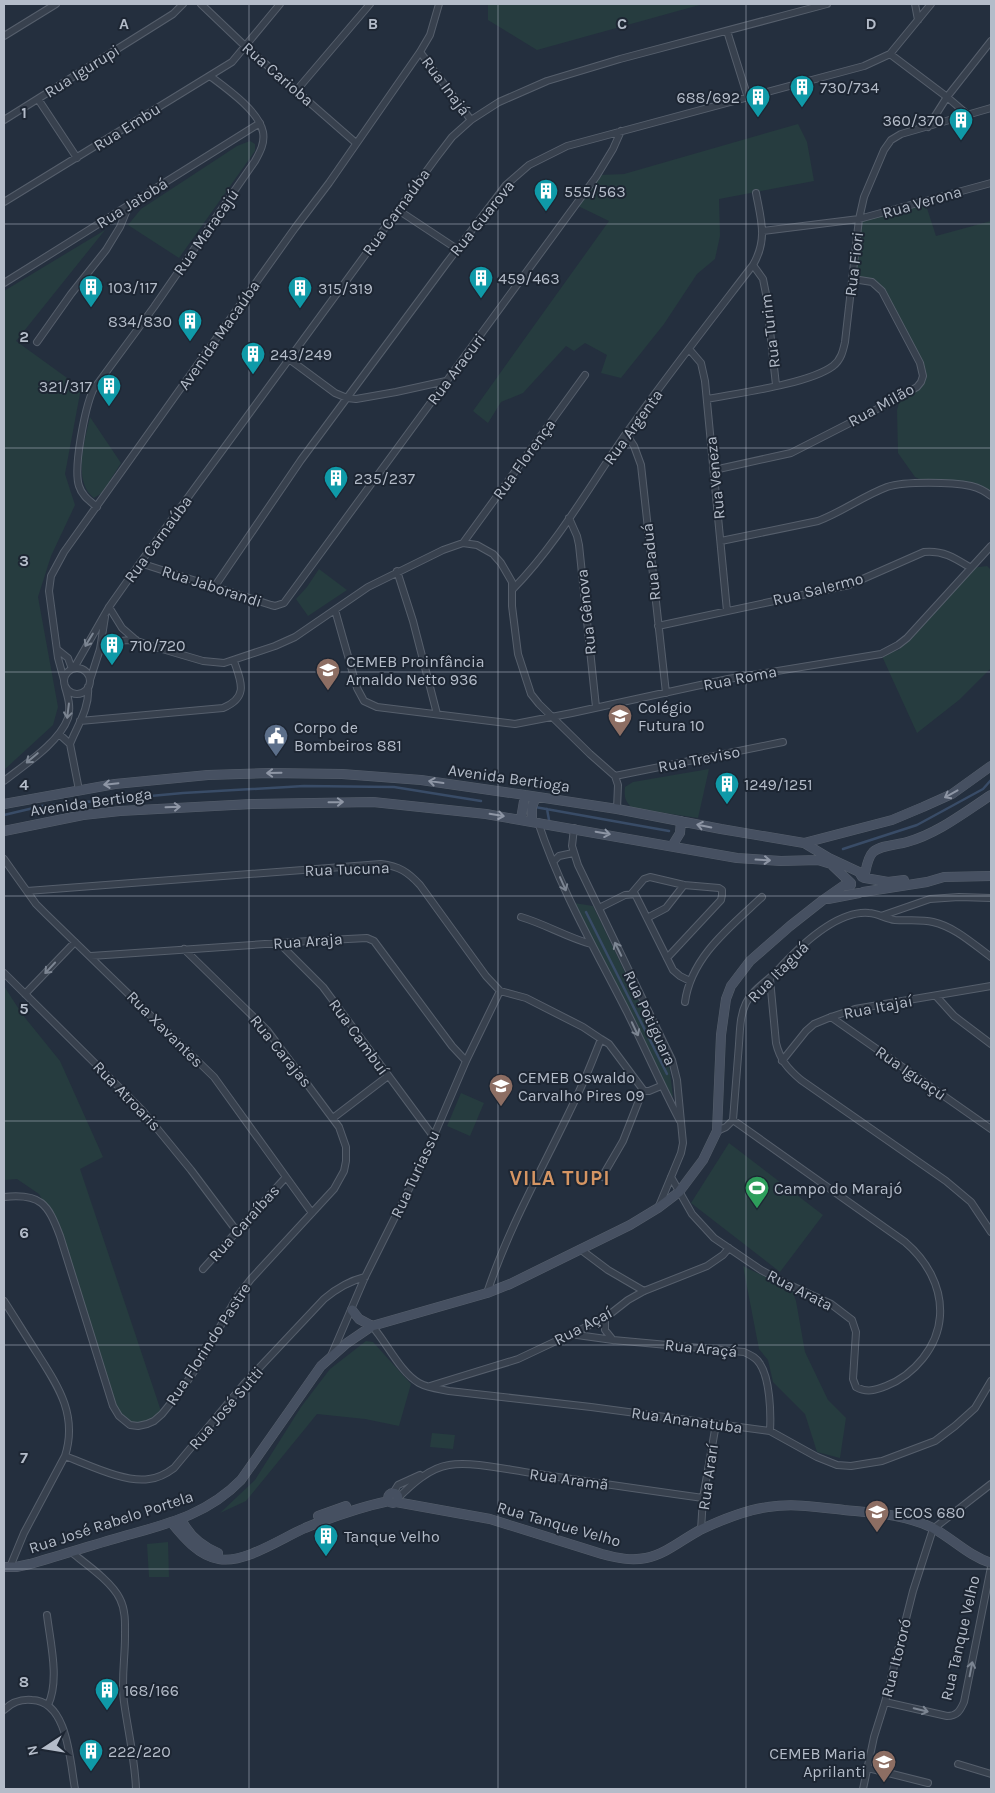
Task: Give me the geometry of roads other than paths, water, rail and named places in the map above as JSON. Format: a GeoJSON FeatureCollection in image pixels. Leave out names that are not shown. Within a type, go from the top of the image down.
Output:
{"type":"FeatureCollection","features":[{"type":"Feature","properties":{"kind":"street"},"geometry":{"type":"LineString","coordinates":[[4,36],[56,4]]}},
{"type":"Feature","properties":{"kind":"street","name":"Rua Igurupi"},"geometry":{"type":"LineString","coordinates":[[4,120],[172,14],[183,4]]}},
{"type":"Feature","properties":{"kind":"street","name":"Rua Carioba"},"geometry":{"type":"LineString","coordinates":[[201,4],[245,46],[356,143]]}},
{"type":"Feature","properties":{"kind":"street","name":"Rua Embu"},"geometry":{"type":"LineString","coordinates":[[4,202],[232,62],[280,4]]}},
{"type":"Feature","properties":{"kind":"street"},"geometry":{"type":"LineString","coordinates":[[296,90],[370,4]]}},
{"type":"Feature","properties":{"kind":"street","name":"Avenida Macaúba"},"geometry":{"type":"LineString","coordinates":[[59,734],[68,717],[69,702],[59,664],[49,590],[51,576],[64,552],[329,183],[420,52],[430,35],[439,4]]}},
{"type":"Feature","properties":{"kind":"street","name":"Rua Carnaúba"},"geometry":{"type":"LineString","coordinates":[[73,669],[108,610],[140,563],[452,137],[471,120],[500,102],[547,81],[620,59],[827,4]]}},
{"type":"Feature","properties":{"kind":"street"},"geometry":{"type":"LineString","coordinates":[[915,4],[918,20]]}},
{"type":"Feature","properties":{"kind":"street","name":"Rua Guarova"},"geometry":{"type":"LineString","coordinates":[[215,586],[301,460],[457,249],[506,185],[529,165],[567,146],[864,66],[890,54],[931,4]]}},
{"type":"Feature","properties":{"kind":"street"},"geometry":{"type":"LineString","coordinates":[[727,31],[748,98]]}},
{"type":"Feature","properties":{"kind":"street"},"geometry":{"type":"LineString","coordinates":[[928,127],[947,97],[991,41]]}},
{"type":"Feature","properties":{"kind":"street","name":"Rua Inajá"},"geometry":{"type":"LineString","coordinates":[[420,52],[471,120]]}},
{"type":"Feature","properties":{"kind":"street"},"geometry":{"type":"LineString","coordinates":[[890,54],[968,115]]}},
{"type":"Feature","properties":{"kind":"street"},"geometry":{"type":"LineString","coordinates":[[210,76],[254,114],[260,123]]}},
{"type":"Feature","properties":{"kind":"street"},"geometry":{"type":"LineString","coordinates":[[38,99],[76,158]]}},
{"type":"Feature","properties":{"kind":"street","name":"Rua Fiori"},"geometry":{"type":"LineString","coordinates":[[707,399],[776,385],[815,374],[833,366],[838,361],[845,342],[859,219],[864,197],[884,150],[891,140],[901,134],[991,108]]}},
{"type":"Feature","properties":{"kind":"street","name":"Rua Jatobá"},"geometry":{"type":"LineString","coordinates":[[4,283],[260,123]]}},
{"type":"Feature","properties":{"kind":"street","name":"Rua Maracajú"},"geometry":{"type":"LineString","coordinates":[[97,506],[85,497],[80,488],[77,475],[86,412],[93,390],[154,307],[255,162],[262,146],[263,133],[260,123]]}},
{"type":"Feature","properties":{"kind":"street","name":"Rua Aracuri"},"geometry":{"type":"LineString","coordinates":[[284,603],[327,547],[596,177],[621,131]]}},
{"type":"Feature","properties":{"kind":"street","name":"Rua Verona"},"geometry":{"type":"LineString","coordinates":[[764,231],[859,219],[991,183]]}},
{"type":"Feature","properties":{"kind":"street"},"geometry":{"type":"LineString","coordinates":[[753,265],[759,256],[764,231],[756,192]]}},
{"type":"Feature","properties":{"kind":"street"},"geometry":{"type":"LineString","coordinates":[[37,342],[71,294],[106,250],[120,228],[130,204]]}},
{"type":"Feature","properties":{"kind":"street"},"geometry":{"type":"LineString","coordinates":[[398,210],[457,249]]}},
{"type":"Feature","properties":{"kind":"street","name":"Rua Argenta"},"geometry":{"type":"LineString","coordinates":[[513,589],[526,576],[569,518],[626,434],[753,265]]}},
{"type":"Feature","properties":{"kind":"street","name":"Rua Turim"},"geometry":{"type":"LineString","coordinates":[[753,265],[763,280],[766,294],[776,385]]}},
{"type":"Feature","properties":{"kind":"street","name":"Rua Milão"},"geometry":{"type":"LineString","coordinates":[[714,470],[791,453],[885,405],[917,387],[921,382],[923,376],[920,363],[882,291],[872,282],[853,279]]}},
{"type":"Feature","properties":{"kind":"street","name":"Rua Veneza"},"geometry":{"type":"LineString","coordinates":[[690,349],[701,363],[707,399],[727,611]]}},
{"type":"Feature","properties":{"kind":"street"},"geometry":{"type":"LineString","coordinates":[[289,359],[335,393],[346,398],[356,399],[446,381]]}},
{"type":"Feature","properties":{"kind":"street","name":"Rua Florença"},"geometry":{"type":"LineString","coordinates":[[463,543],[585,375]]}},
{"type":"Feature","properties":{"kind":"street","name":"Rua Paduá"},"geometry":{"type":"LineString","coordinates":[[626,434],[634,446],[641,465],[666,693]]}},
{"type":"Feature","properties":{"kind":"street"},"geometry":{"type":"LineString","coordinates":[[721,541],[818,521],[897,484],[964,485],[984,490],[991,496]]}},
{"type":"Feature","properties":{"kind":"street","name":"Rua Gênova"},"geometry":{"type":"LineString","coordinates":[[569,518],[579,545],[596,708]]}},
{"type":"Feature","properties":{"kind":"street"},"geometry":{"type":"LineString","coordinates":[[108,610],[122,628],[137,640],[203,661],[216,663],[234,661],[295,637],[368,587],[397,572],[454,545],[463,543],[477,545],[493,554],[509,575],[513,589],[512,606],[518,654],[531,694],[590,754],[615,776],[618,784],[617,809]]}},
{"type":"Feature","properties":{"kind":"street","name":"Rua Roma"},"geometry":{"type":"LineString","coordinates":[[335,610],[357,688],[364,701],[386,709],[515,724],[728,679],[881,654],[907,638],[991,546]]}},
{"type":"Feature","properties":{"kind":"street","name":"Rua Salermo"},"geometry":{"type":"LineString","coordinates":[[658,626],[848,585],[924,552],[946,553],[971,568]]}},
{"type":"Feature","properties":{"kind":"street","name":"Rua Jaborandi"},"geometry":{"type":"LineString","coordinates":[[140,563],[270,605],[275,606],[284,603]]}},
{"type":"Feature","properties":{"kind":"street"},"geometry":{"type":"LineString","coordinates":[[397,572],[413,621],[437,714]]}},
{"type":"Feature","properties":{"kind":"street"},"geometry":{"type":"LineString","coordinates":[[79,790],[70,744],[89,695],[89,684],[89,677],[84,670],[73,669],[66,674],[65,683],[72,693],[81,693],[89,684],[100,649],[108,610]]}},
{"type":"Feature","properties":{"kind":"street"},"geometry":{"type":"LineString","coordinates":[[100,649],[116,641],[137,640]]}},
{"type":"Feature","properties":{"kind":"street"},"geometry":{"type":"LineString","coordinates":[[58,650],[68,658],[73,669]]}},
{"type":"Feature","properties":{"kind":"street"},"geometry":{"type":"LineString","coordinates":[[80,721],[223,708],[238,698],[241,691],[241,683],[234,661]]}},
{"type":"Feature","properties":{"kind":"street"},"geometry":{"type":"LineString","coordinates":[[4,781],[59,734],[70,744]]}},
{"type":"Feature","properties":{"kind":"street","name":"Rua Treviso"},"geometry":{"type":"LineString","coordinates":[[615,776],[783,742]]}},
{"type":"Feature","properties":{"kind":"street","name":"Avenida Bertioga"},"geometry":{"type":"LineString","coordinates":[[4,804],[104,785],[208,775],[304,773],[388,777],[617,809],[804,843],[892,820],[952,794],[991,766]]}},
{"type":"Feature","properties":{"kind":"street"},"geometry":{"type":"LineString","coordinates":[[520,819],[525,795]]}},
{"type":"Feature","properties":{"kind":"street"},"geometry":{"type":"LineString","coordinates":[[864,878],[874,852],[882,848],[909,842],[936,830],[991,796]]}},
{"type":"Feature","properties":{"kind":"street"},"geometry":{"type":"LineString","coordinates":[[535,822],[532,812],[536,797]]}},
{"type":"Feature","properties":{"kind":"street","name":"Avenida Bertioga"},"geometry":{"type":"LineString","coordinates":[[4,831],[120,810],[373,802],[520,819],[759,860],[818,860],[831,864],[851,884]]}},
{"type":"Feature","properties":{"kind":"street"},"geometry":{"type":"LineString","coordinates":[[672,846],[680,833],[681,821]]}},
{"type":"Feature","properties":{"kind":"street","name":"Rua Potiguara"},"geometry":{"type":"LineString","coordinates":[[535,822],[591,944],[628,1013],[661,1086],[682,1124]]}},
{"type":"Feature","properties":{"kind":"street","name":"Rua Potiguara"},"geometry":{"type":"LineString","coordinates":[[574,828],[573,853],[672,1060],[677,1080],[682,1124]]}},
{"type":"Feature","properties":{"kind":"street"},"geometry":{"type":"LineString","coordinates":[[804,843],[829,858],[859,872],[868,886],[861,893]]}},
{"type":"Feature","properties":{"kind":"street"},"geometry":{"type":"LineString","coordinates":[[553,862],[559,856],[573,853]]}},
{"type":"Feature","properties":{"kind":"street","name":"Rua Xavantes"},"geometry":{"type":"LineString","coordinates":[[4,859],[46,914],[214,1077],[312,1213]]}},
{"type":"Feature","properties":{"kind":"street","name":"Rua Tucuna"},"geometry":{"type":"LineString","coordinates":[[27,891],[380,864],[392,865],[402,868],[420,885],[486,976],[500,991]]}},
{"type":"Feature","properties":{"kind":"street"},"geometry":{"type":"LineString","coordinates":[[861,893],[852,890],[851,884],[854,878],[888,882],[926,877],[991,876]]}},
{"type":"Feature","properties":{"kind":"street"},"geometry":{"type":"LineString","coordinates":[[599,908],[632,893],[646,877],[722,890],[721,900],[667,958]]}},
{"type":"Feature","properties":{"kind":"street"},"geometry":{"type":"LineString","coordinates":[[823,900],[927,882],[944,877]]}},
{"type":"Feature","properties":{"kind":"street","name":"Rua José Rabelo Portela"},"geometry":{"type":"LineString","coordinates":[[7,1567],[30,1564],[181,1519],[212,1505],[229,1493],[241,1480],[311,1378],[331,1357],[355,1337],[372,1326],[487,1293],[510,1284],[630,1225],[658,1208],[679,1192],[704,1160],[717,1131],[720,1101],[721,1035],[726,999],[731,986],[750,961],[823,900],[843,886],[851,884]]}},
{"type":"Feature","properties":{"kind":"street"},"geometry":{"type":"LineString","coordinates":[[647,918],[666,908],[684,885]]}},
{"type":"Feature","properties":{"kind":"street"},"geometry":{"type":"LineString","coordinates":[[632,893],[637,896],[667,958],[676,972],[690,981]]}},
{"type":"Feature","properties":{"kind":"street"},"geometry":{"type":"LineString","coordinates":[[685,1002],[694,972],[712,947],[762,897]]}},
{"type":"Feature","properties":{"kind":"street"},"geometry":{"type":"LineString","coordinates":[[880,916],[930,899],[959,897],[991,898]]}},
{"type":"Feature","properties":{"kind":"street","name":"Rua Itaguá"},"geometry":{"type":"LineString","coordinates":[[733,1120],[743,1012],[746,1003],[753,993],[812,938],[836,921],[849,916],[870,913],[880,916]]}},
{"type":"Feature","properties":{"kind":"street"},"geometry":{"type":"LineString","coordinates":[[880,916],[893,920],[931,921],[961,935],[991,957]]}},
{"type":"Feature","properties":{"kind":"street"},"geometry":{"type":"LineString","coordinates":[[521,917],[537,922],[572,939],[591,944]]}},
{"type":"Feature","properties":{"kind":"street","name":"Rua Araja"},"geometry":{"type":"LineString","coordinates":[[90,956],[362,938],[374,941],[452,1046],[466,1061]]}},
{"type":"Feature","properties":{"kind":"street"},"geometry":{"type":"LineString","coordinates":[[25,994],[74,942]]}},
{"type":"Feature","properties":{"kind":"street","name":"Rua Cambuí"},"geometry":{"type":"LineString","coordinates":[[279,943],[323,987],[433,1136]]}},
{"type":"Feature","properties":{"kind":"street","name":"Rua Carajas"},"geometry":{"type":"LineString","coordinates":[[184,949],[267,1030],[333,1118],[341,1132],[346,1148],[344,1171]]}},
{"type":"Feature","properties":{"kind":"street","name":"Rua Atroaris"},"geometry":{"type":"LineString","coordinates":[[4,974],[142,1110],[191,1170],[236,1230]]}},
{"type":"Feature","properties":{"kind":"street"},"geometry":{"type":"LineString","coordinates":[[770,979],[776,1043],[782,1061],[801,1080],[946,1181],[971,1202],[991,1232]]}},
{"type":"Feature","properties":{"kind":"street","name":"Rua Itajaí"},"geometry":{"type":"LineString","coordinates":[[782,1061],[806,1031],[814,1024],[831,1017],[855,1009],[991,986]]}},
{"type":"Feature","properties":{"kind":"street"},"geometry":{"type":"LineString","coordinates":[[500,991],[526,998],[601,1039],[618,1056],[642,1090],[649,1092],[661,1086]]}},
{"type":"Feature","properties":{"kind":"street","name":"Rua Turiassu"},"geometry":{"type":"LineString","coordinates":[[331,1357],[365,1277],[423,1161],[466,1061],[500,991]]}},
{"type":"Feature","properties":{"kind":"street"},"geometry":{"type":"LineString","coordinates":[[936,996],[954,1016],[991,1044]]}},
{"type":"Feature","properties":{"kind":"street","name":"Rua Iguaçú"},"geometry":{"type":"LineString","coordinates":[[831,1017],[991,1129]]}},
{"type":"Feature","properties":{"kind":"street"},"geometry":{"type":"LineString","coordinates":[[487,1293],[506,1242],[582,1084],[601,1039]]}},
{"type":"Feature","properties":{"kind":"street"},"geometry":{"type":"LineString","coordinates":[[333,1118],[388,1076]]}},
{"type":"Feature","properties":{"kind":"street"},"geometry":{"type":"LineString","coordinates":[[602,1177],[623,1141],[642,1090]]}},
{"type":"Feature","properties":{"kind":"street"},"geometry":{"type":"LineString","coordinates":[[717,1131],[726,1127],[733,1120]]}},
{"type":"Feature","properties":{"kind":"street","name":"Rua Arata"},"geometry":{"type":"LineString","coordinates":[[671,1177],[692,1214],[705,1229],[729,1248],[783,1282],[831,1304],[848,1316],[856,1332],[853,1382],[861,1389],[878,1390],[894,1383],[909,1373],[922,1360],[936,1334],[940,1315],[934,1280],[918,1254],[905,1242],[820,1180],[733,1120]]}},
{"type":"Feature","properties":{"kind":"street"},"geometry":{"type":"LineString","coordinates":[[658,1208],[681,1153],[683,1143],[682,1124]]}},
{"type":"Feature","properties":{"kind":"street","name":"Rua Florindo Pastre"},"geometry":{"type":"LineString","coordinates":[[4,1197],[26,1196],[35,1198],[42,1202],[52,1216],[81,1300],[113,1406],[123,1421],[130,1425],[138,1426],[154,1420],[182,1389],[197,1367],[237,1297],[251,1279],[334,1190],[344,1171]]}},
{"type":"Feature","properties":{"kind":"street","name":"Rua Caraíbas"},"geometry":{"type":"LineString","coordinates":[[203,1269],[236,1230],[286,1177]]}},
{"type":"Feature","properties":{"kind":"street","name":"Rua Açaí"},"geometry":{"type":"LineString","coordinates":[[429,1386],[518,1359],[605,1318],[628,1300],[644,1291],[707,1266],[723,1255],[729,1248]]}},
{"type":"Feature","properties":{"kind":"street"},"geometry":{"type":"LineString","coordinates":[[580,1249],[608,1270],[644,1291]]}},
{"type":"Feature","properties":{"kind":"street","name":"Rua José Sutti"},"geometry":{"type":"LineString","coordinates":[[65,1456],[130,1478],[147,1480],[166,1474],[174,1468],[244,1384],[324,1299],[334,1290],[365,1277]]}},
{"type":"Feature","properties":{"kind":"street"},"geometry":{"type":"LineString","coordinates":[[4,1301],[63,1397],[70,1425],[68,1447],[65,1456],[7,1567]]}},
{"type":"Feature","properties":{"kind":"street"},"geometry":{"type":"LineString","coordinates":[[352,1310],[358,1318],[372,1326]]}},
{"type":"Feature","properties":{"kind":"street"},"geometry":{"type":"LineString","coordinates":[[605,1318],[605,1330],[613,1340]]}},
{"type":"Feature","properties":{"kind":"street","name":"Rua Ananatuba"},"geometry":{"type":"LineString","coordinates":[[372,1326],[403,1368],[418,1382],[429,1386],[449,1391],[591,1407],[770,1431],[817,1457],[837,1464],[852,1466],[882,1461],[935,1441],[975,1408],[991,1381]]}},
{"type":"Feature","properties":{"kind":"street","name":"Rua Araçá"},"geometry":{"type":"LineString","coordinates":[[570,1334],[613,1340],[744,1352],[754,1357],[760,1363],[764,1374],[770,1416],[770,1431]]}},
{"type":"Feature","properties":{"kind":"street","name":"Rua Ararí"},"geometry":{"type":"LineString","coordinates":[[701,1530],[703,1498],[716,1424]]}},
{"type":"Feature","properties":{"kind":"street","name":"Rua Aramã"},"geometry":{"type":"LineString","coordinates":[[393,1498],[411,1484],[447,1465],[472,1465],[703,1498]]}},
{"type":"Feature","properties":{"kind":"street"},"geometry":{"type":"LineString","coordinates":[[933,1528],[991,1484]]}},
{"type":"Feature","properties":{"kind":"street","name":"Rua Tanque Velho"},"geometry":{"type":"LineString","coordinates":[[171,1522],[198,1550],[219,1560],[229,1559],[248,1554],[335,1516],[393,1498]]}},
{"type":"Feature","properties":{"kind":"street","name":"Rua Tanque Velho"},"geometry":{"type":"LineString","coordinates":[[181,1519],[195,1540],[212,1550],[228,1554],[246,1550],[332,1511],[393,1498],[490,1519],[620,1559],[636,1560],[656,1555],[701,1530],[750,1511],[779,1505],[877,1512],[911,1520],[933,1528],[981,1560],[991,1563]]}},
{"type":"Feature","properties":{"kind":"street","name":"Rua Itororó"},"geometry":{"type":"LineString","coordinates":[[863,1789],[874,1737],[885,1702],[913,1591],[933,1528]]}},
{"type":"Feature","properties":{"kind":"street"},"geometry":{"type":"LineString","coordinates":[[71,1552],[110,1585],[117,1593],[124,1609],[122,1679],[136,1774],[136,1789]]}},
{"type":"Feature","properties":{"kind":"street","name":"Rua Tanque Velho"},"geometry":{"type":"LineString","coordinates":[[885,1702],[947,1716],[956,1714],[964,1702],[991,1567]]}},
{"type":"Feature","properties":{"kind":"street"},"geometry":{"type":"LineString","coordinates":[[46,1615],[54,1682],[48,1705]]}},
{"type":"Feature","properties":{"kind":"street"},"geometry":{"type":"LineString","coordinates":[[4,1710],[14,1702],[38,1700],[48,1705],[58,1715],[63,1727],[76,1789]]}},
{"type":"Feature","properties":{"kind":"street"},"geometry":{"type":"LineString","coordinates":[[958,1764],[991,1774]]}},
{"type":"Feature","properties":{"kind":"street"},"geometry":{"type":"LineString","coordinates":[[868,1768],[928,1783]]}},
{"type":"Feature","properties":{"kind":"waterway"},"geometry":{"type":"LineString","coordinates":[[843,849],[917,825],[983,789],[991,780]]}},
{"type":"Feature","properties":{"kind":"waterway"},"geometry":{"type":"LineString","coordinates":[[4,815],[42,806],[183,793],[304,786],[394,787],[481,801]]}},
{"type":"Feature","properties":{"kind":"waterway"},"geometry":{"type":"LineString","coordinates":[[535,807],[669,831]]}},
{"type":"Feature","properties":{"kind":"waterway"},"geometry":{"type":"LineString","coordinates":[[547,809],[549,820]]}},
{"type":"Feature","properties":{"kind":"waterway"},"geometry":{"type":"LineString","coordinates":[[586,912],[667,1074]]}},
{"type":"Feature","properties":{"kind":"place","name":"730/734"},"geometry":{"type":"Point","coordinates":[802,108]}},
{"type":"Feature","properties":{"kind":"place","name":"688/692"},"geometry":{"type":"Point","coordinates":[758,118]}},
{"type":"Feature","properties":{"kind":"place","name":"360/370"},"geometry":{"type":"Point","coordinates":[961,141]}},
{"type":"Feature","properties":{"kind":"place","name":"555/563"},"geometry":{"type":"Point","coordinates":[546,212]}},
{"type":"Feature","properties":{"kind":"place","name":"459/463"},"geometry":{"type":"Point","coordinates":[481,299]}},
{"type":"Feature","properties":{"kind":"place","name":"103/117"},"geometry":{"type":"Point","coordinates":[91,308]}},
{"type":"Feature","properties":{"kind":"place","name":"315/319"},"geometry":{"type":"Point","coordinates":[300,309]}},
{"type":"Feature","properties":{"kind":"place","name":"834/830"},"geometry":{"type":"Point","coordinates":[190,342]}},
{"type":"Feature","properties":{"kind":"place","name":"243/249"},"geometry":{"type":"Point","coordinates":[253,375]}},
{"type":"Feature","properties":{"kind":"place","name":"321/317"},"geometry":{"type":"Point","coordinates":[109,407]}},
{"type":"Feature","properties":{"kind":"place","name":"235/237"},"geometry":{"type":"Point","coordinates":[336,499]}},
{"type":"Feature","properties":{"kind":"place","name":"710/720"},"geometry":{"type":"Point","coordinates":[112,666]}},
{"type":"Feature","properties":{"kind":"place","name":"CEMEB Proinfância Arnaldo Netto 936"},"geometry":{"type":"Point","coordinates":[328,691]}},
{"type":"Feature","properties":{"kind":"place","name":"Colégio Futura 10"},"geometry":{"type":"Point","coordinates":[620,737]}},
{"type":"Feature","properties":{"kind":"place","name":"Corpo de Bombeiros 881"},"geometry":{"type":"Point","coordinates":[276,757]}},
{"type":"Feature","properties":{"kind":"place","name":"1249/1251"},"geometry":{"type":"Point","coordinates":[727,805]}},
{"type":"Feature","properties":{"kind":"place","name":"CEMEB Oswaldo Carvalho Pires 09"},"geometry":{"type":"Point","coordinates":[501,1107]}},
{"type":"Feature","properties":{"kind":"place","name":"Campo do Marajó"},"geometry":{"type":"Point","coordinates":[757,1209]}},
{"type":"Feature","properties":{"kind":"place","name":"ECOS 680"},"geometry":{"type":"Point","coordinates":[877,1533]}},
{"type":"Feature","properties":{"kind":"place","name":"Tanque Velho"},"geometry":{"type":"Point","coordinates":[326,1557]}},
{"type":"Feature","properties":{"kind":"place","name":"168/166"},"geometry":{"type":"Point","coordinates":[107,1711]}},
{"type":"Feature","properties":{"kind":"place","name":"222/220"},"geometry":{"type":"Point","coordinates":[91,1772]}},
{"type":"Feature","properties":{"kind":"place","name":"CEMEB Maria Aprilanti"},"geometry":{"type":"Point","coordinates":[884,1783]}},
{"type":"Feature","properties":{"kind":"district","name":"VILA TUPI"},"geometry":{"type":"Point","coordinates":[560,1178]}}]}
